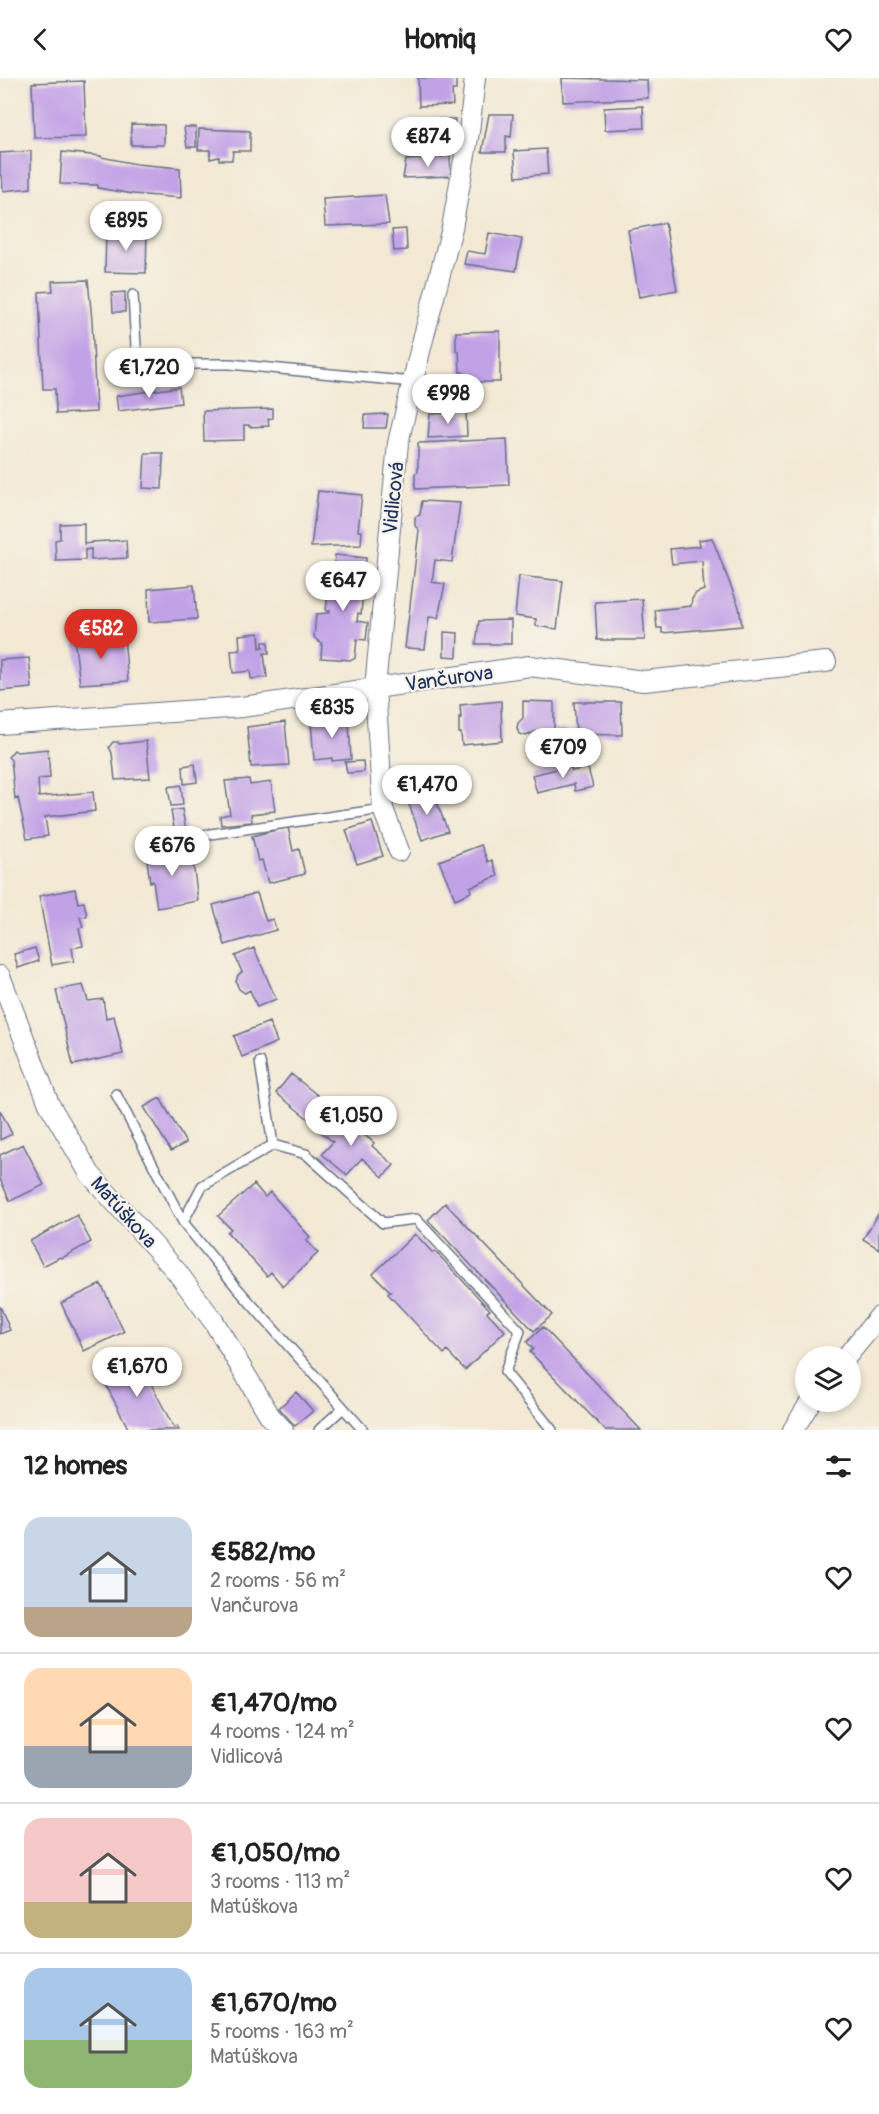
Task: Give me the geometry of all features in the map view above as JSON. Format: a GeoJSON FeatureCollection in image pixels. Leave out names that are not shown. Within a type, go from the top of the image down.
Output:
{"type":"FeatureCollection","features":[{"type":"Feature","properties":{"kind":"street","name":"Vidlicová"},"geometry":{"type":"LineString","coordinates":[[399,851],[383,809],[375,688],[398,443],[452,228],[469,132],[475,78]]}},
{"type":"Feature","properties":{"kind":"street","name":"Vančurova"},"geometry":{"type":"LineString","coordinates":[[0,724],[242,707],[530,666],[645,681],[826,662]]}},
{"type":"Feature","properties":{"kind":"street","name":"Matúškova"},"geometry":{"type":"LineString","coordinates":[[0,976],[49,1104],[90,1174],[177,1272],[214,1322],[270,1416],[283,1430]]}},
{"type":"Feature","properties":{"kind":"street"},"geometry":{"type":"LineString","coordinates":[[855,1346],[879,1317]]}},
{"type":"Feature","properties":{"kind":"street"},"geometry":{"type":"LineString","coordinates":[[793,1430],[804,1412]]}},
{"type":"Feature","properties":{"kind":"lane"},"geometry":{"type":"LineString","coordinates":[[133,295],[137,364],[230,364],[412,382]]}},
{"type":"Feature","properties":{"kind":"lane"},"geometry":{"type":"LineString","coordinates":[[183,838],[383,809]]}},
{"type":"Feature","properties":{"kind":"lane"},"geometry":{"type":"LineString","coordinates":[[260,1062],[273,1145]]}},
{"type":"Feature","properties":{"kind":"lane"},"geometry":{"type":"LineString","coordinates":[[116,1094],[183,1222],[238,1289],[363,1430]]}},
{"type":"Feature","properties":{"kind":"lane"},"geometry":{"type":"LineString","coordinates":[[183,1222],[202,1186],[273,1145],[306,1154],[383,1223],[416,1219],[520,1331],[506,1372],[552,1430]]}},
{"type":"Feature","properties":{"kind":"lane"},"geometry":{"type":"LineString","coordinates":[[319,1430],[343,1408]]}},
{"type":"Feature","properties":{"kind":"building"},"geometry":{"type":"Polygon","coordinates":[[[418,78],[456,78],[456,90],[452,90],[453,105],[419,106],[418,78]]]}},
{"type":"Feature","properties":{"kind":"building"},"geometry":{"type":"Polygon","coordinates":[[[562,78],[647,80],[648,98],[563,102],[562,78]]]}},
{"type":"Feature","properties":{"kind":"building"},"geometry":{"type":"Polygon","coordinates":[[[84,81],[86,137],[34,138],[32,83],[84,81]]]}},
{"type":"Feature","properties":{"kind":"building"},"geometry":{"type":"Polygon","coordinates":[[[643,106],[644,128],[605,130],[604,108],[643,106]]]}},
{"type":"Feature","properties":{"kind":"building"},"geometry":{"type":"Polygon","coordinates":[[[489,114],[513,114],[511,137],[506,136],[506,152],[482,152],[489,114]]]}},
{"type":"Feature","properties":{"kind":"building"},"geometry":{"type":"Polygon","coordinates":[[[434,119],[455,119],[454,131],[433,131],[434,119]]]}},
{"type":"Feature","properties":{"kind":"building"},"geometry":{"type":"Polygon","coordinates":[[[131,124],[164,125],[164,145],[131,145],[131,124]]]}},
{"type":"Feature","properties":{"kind":"building"},"geometry":{"type":"Polygon","coordinates":[[[184,127],[196,127],[196,147],[187,147],[184,127]]]}},
{"type":"Feature","properties":{"kind":"building"},"geometry":{"type":"Polygon","coordinates":[[[199,129],[250,131],[250,151],[233,151],[232,160],[219,160],[219,157],[210,159],[210,150],[198,150],[199,129]]]}},
{"type":"Feature","properties":{"kind":"building"},"geometry":{"type":"Polygon","coordinates":[[[546,149],[548,174],[516,177],[514,151],[546,149]]]}},
{"type":"Feature","properties":{"kind":"building"},"geometry":{"type":"Polygon","coordinates":[[[31,151],[31,188],[3,191],[2,176],[0,176],[0,153],[31,151]]]}},
{"type":"Feature","properties":{"kind":"building"},"geometry":{"type":"Polygon","coordinates":[[[62,152],[101,156],[136,164],[180,168],[181,198],[133,194],[98,188],[98,185],[60,184],[62,152]]]}},
{"type":"Feature","properties":{"kind":"building"},"geometry":{"type":"Polygon","coordinates":[[[450,156],[451,176],[403,178],[406,160],[450,156]]]}},
{"type":"Feature","properties":{"kind":"building"},"geometry":{"type":"Polygon","coordinates":[[[385,195],[389,224],[325,226],[323,199],[385,195]]]}},
{"type":"Feature","properties":{"kind":"building"},"geometry":{"type":"Polygon","coordinates":[[[665,223],[677,290],[639,297],[628,230],[665,223]]]}},
{"type":"Feature","properties":{"kind":"building"},"geometry":{"type":"Polygon","coordinates":[[[406,229],[407,250],[394,251],[392,230],[406,229]]]}},
{"type":"Feature","properties":{"kind":"building"},"geometry":{"type":"Polygon","coordinates":[[[106,230],[147,231],[146,273],[105,272],[106,230]]]}},
{"type":"Feature","properties":{"kind":"building"},"geometry":{"type":"Polygon","coordinates":[[[489,233],[522,239],[516,271],[464,264],[467,251],[485,254],[489,233]]]}},
{"type":"Feature","properties":{"kind":"building"},"geometry":{"type":"Polygon","coordinates":[[[88,280],[96,412],[56,414],[55,389],[43,389],[39,292],[53,291],[52,281],[88,280]]]}},
{"type":"Feature","properties":{"kind":"building"},"geometry":{"type":"Polygon","coordinates":[[[125,292],[125,312],[113,312],[112,293],[125,292]]]}},
{"type":"Feature","properties":{"kind":"building"},"geometry":{"type":"Polygon","coordinates":[[[500,331],[500,382],[463,382],[459,351],[456,351],[456,332],[500,331]]]}},
{"type":"Feature","properties":{"kind":"building"},"geometry":{"type":"Polygon","coordinates":[[[179,387],[181,403],[118,411],[116,396],[179,387]]]}},
{"type":"Feature","properties":{"kind":"building"},"geometry":{"type":"Polygon","coordinates":[[[273,409],[273,418],[268,419],[269,426],[244,425],[244,440],[204,441],[203,411],[273,409]]]}},
{"type":"Feature","properties":{"kind":"building"},"geometry":{"type":"Polygon","coordinates":[[[466,412],[467,436],[428,438],[430,414],[466,412]]]}},
{"type":"Feature","properties":{"kind":"building"},"geometry":{"type":"Polygon","coordinates":[[[388,414],[386,428],[364,428],[365,415],[388,414]]]}},
{"type":"Feature","properties":{"kind":"building"},"geometry":{"type":"Polygon","coordinates":[[[507,439],[509,485],[415,489],[415,473],[418,472],[418,443],[507,439]]]}},
{"type":"Feature","properties":{"kind":"building"},"geometry":{"type":"Polygon","coordinates":[[[145,453],[163,453],[162,489],[143,488],[145,453]]]}},
{"type":"Feature","properties":{"kind":"building"},"geometry":{"type":"Polygon","coordinates":[[[318,491],[362,495],[358,531],[362,531],[361,545],[311,547],[318,491]]]}},
{"type":"Feature","properties":{"kind":"building"},"geometry":{"type":"Polygon","coordinates":[[[422,501],[460,503],[452,562],[435,560],[432,582],[445,584],[438,618],[429,617],[425,649],[405,648],[419,530],[415,526],[415,517],[420,515],[422,501]]]}},
{"type":"Feature","properties":{"kind":"building"},"geometry":{"type":"Polygon","coordinates":[[[84,523],[84,544],[126,540],[127,558],[91,560],[91,549],[85,550],[85,560],[56,561],[55,540],[60,539],[60,524],[84,523]]]}},
{"type":"Feature","properties":{"kind":"building"},"geometry":{"type":"Polygon","coordinates":[[[712,538],[739,607],[742,626],[662,633],[662,628],[657,628],[655,610],[691,606],[696,593],[704,590],[702,561],[672,564],[670,549],[700,546],[699,540],[712,538]]]}},
{"type":"Feature","properties":{"kind":"building"},"geometry":{"type":"Polygon","coordinates":[[[335,555],[366,558],[361,614],[358,613],[357,621],[368,623],[366,640],[357,639],[355,658],[352,660],[321,658],[322,643],[314,637],[316,614],[330,611],[326,611],[328,591],[342,592],[343,575],[333,575],[335,555]]]}},
{"type":"Feature","properties":{"kind":"building"},"geometry":{"type":"Polygon","coordinates":[[[519,576],[563,581],[557,629],[536,626],[536,619],[515,616],[519,576]]]}},
{"type":"Feature","properties":{"kind":"building"},"geometry":{"type":"Polygon","coordinates":[[[194,585],[197,619],[149,622],[148,589],[194,585]]]}},
{"type":"Feature","properties":{"kind":"building"},"geometry":{"type":"Polygon","coordinates":[[[642,599],[645,640],[597,640],[595,602],[642,599]]]}},
{"type":"Feature","properties":{"kind":"building"},"geometry":{"type":"Polygon","coordinates":[[[511,620],[511,644],[476,644],[479,621],[511,620]]]}},
{"type":"Feature","properties":{"kind":"building"},"geometry":{"type":"Polygon","coordinates":[[[444,632],[458,633],[457,657],[444,656],[444,632]]]}},
{"type":"Feature","properties":{"kind":"building"},"geometry":{"type":"Polygon","coordinates":[[[259,633],[260,648],[263,647],[263,642],[268,642],[269,653],[264,653],[267,677],[251,679],[250,671],[233,673],[231,651],[240,650],[239,635],[259,633]]]}},
{"type":"Feature","properties":{"kind":"building"},"geometry":{"type":"Polygon","coordinates":[[[124,637],[128,681],[80,684],[74,638],[124,637]]]}},
{"type":"Feature","properties":{"kind":"building"},"geometry":{"type":"Polygon","coordinates":[[[29,658],[32,688],[0,691],[0,660],[29,658]]]}},
{"type":"Feature","properties":{"kind":"building"},"geometry":{"type":"Polygon","coordinates":[[[501,701],[502,741],[462,745],[461,733],[459,733],[460,705],[501,701]]]}},
{"type":"Feature","properties":{"kind":"building"},"geometry":{"type":"Polygon","coordinates":[[[523,701],[554,702],[554,732],[534,732],[526,736],[519,734],[517,728],[523,718],[523,701]]]}},
{"type":"Feature","properties":{"kind":"building"},"geometry":{"type":"Polygon","coordinates":[[[574,702],[621,702],[622,735],[576,734],[574,702]]]}},
{"type":"Feature","properties":{"kind":"building"},"geometry":{"type":"Polygon","coordinates":[[[330,708],[336,708],[337,719],[347,719],[347,723],[349,722],[351,759],[314,760],[311,722],[331,720],[330,708]]]}},
{"type":"Feature","properties":{"kind":"building"},"geometry":{"type":"Polygon","coordinates":[[[285,722],[289,765],[251,767],[247,727],[285,722]]]}},
{"type":"Feature","properties":{"kind":"building"},"geometry":{"type":"Polygon","coordinates":[[[554,730],[565,730],[567,753],[554,753],[554,730]]]}},
{"type":"Feature","properties":{"kind":"building"},"geometry":{"type":"Polygon","coordinates":[[[146,741],[150,778],[115,780],[112,753],[109,747],[113,742],[119,744],[146,741]]]}},
{"type":"Feature","properties":{"kind":"building"},"geometry":{"type":"Polygon","coordinates":[[[48,749],[50,778],[38,779],[39,797],[93,792],[95,811],[45,817],[48,836],[27,839],[18,798],[15,799],[11,760],[8,757],[14,750],[17,752],[48,749]]]}},
{"type":"Feature","properties":{"kind":"building"},"geometry":{"type":"Polygon","coordinates":[[[363,761],[364,772],[347,773],[345,762],[363,761]]]}},
{"type":"Feature","properties":{"kind":"building"},"geometry":{"type":"Polygon","coordinates":[[[195,764],[197,782],[184,784],[183,766],[195,764]]]}},
{"type":"Feature","properties":{"kind":"building"},"geometry":{"type":"Polygon","coordinates":[[[570,766],[572,771],[588,768],[593,787],[575,791],[574,784],[537,793],[532,775],[570,766]]]}},
{"type":"Feature","properties":{"kind":"building"},"geometry":{"type":"Polygon","coordinates":[[[249,779],[250,785],[271,782],[275,811],[251,814],[252,822],[221,825],[220,816],[230,814],[225,781],[249,779]]]}},
{"type":"Feature","properties":{"kind":"building"},"geometry":{"type":"Polygon","coordinates":[[[181,785],[183,805],[171,806],[168,787],[181,785]]]}},
{"type":"Feature","properties":{"kind":"building"},"geometry":{"type":"Polygon","coordinates":[[[433,793],[448,831],[422,840],[407,799],[433,793]]]}},
{"type":"Feature","properties":{"kind":"building"},"geometry":{"type":"Polygon","coordinates":[[[182,809],[186,831],[175,833],[171,811],[182,809]]]}},
{"type":"Feature","properties":{"kind":"building"},"geometry":{"type":"Polygon","coordinates":[[[372,822],[383,856],[357,864],[346,830],[372,822]]]}},
{"type":"Feature","properties":{"kind":"building"},"geometry":{"type":"Polygon","coordinates":[[[288,827],[293,851],[299,849],[305,874],[268,883],[262,860],[258,861],[252,836],[288,827]]]}},
{"type":"Feature","properties":{"kind":"building"},"geometry":{"type":"Polygon","coordinates":[[[481,845],[488,862],[492,860],[498,876],[470,887],[471,892],[455,899],[439,861],[481,845]]]}},
{"type":"Feature","properties":{"kind":"building"},"geometry":{"type":"Polygon","coordinates":[[[184,846],[187,863],[193,862],[198,901],[157,908],[146,853],[184,846]]]}},
{"type":"Feature","properties":{"kind":"building"},"geometry":{"type":"Polygon","coordinates":[[[75,889],[78,903],[84,902],[87,916],[80,917],[83,927],[79,928],[83,946],[72,948],[74,961],[52,965],[39,896],[75,889]]]}},
{"type":"Feature","properties":{"kind":"building"},"geometry":{"type":"Polygon","coordinates":[[[257,893],[266,921],[273,919],[276,930],[225,945],[213,905],[257,893]]]}},
{"type":"Feature","properties":{"kind":"building"},"geometry":{"type":"Polygon","coordinates":[[[35,948],[39,961],[18,968],[14,954],[35,948]]]}},
{"type":"Feature","properties":{"kind":"building"},"geometry":{"type":"Polygon","coordinates":[[[254,948],[276,999],[257,1007],[250,990],[245,993],[239,989],[236,982],[238,975],[242,972],[235,956],[254,948]]]}},
{"type":"Feature","properties":{"kind":"building"},"geometry":{"type":"Polygon","coordinates":[[[83,985],[88,1001],[103,999],[106,1018],[114,1016],[123,1054],[73,1065],[56,990],[83,985]]]}},
{"type":"Feature","properties":{"kind":"building"},"geometry":{"type":"Polygon","coordinates":[[[269,1022],[277,1042],[242,1057],[234,1036],[269,1022]]]}},
{"type":"Feature","properties":{"kind":"building"},"geometry":{"type":"Polygon","coordinates":[[[291,1074],[326,1102],[311,1121],[276,1093],[291,1074]]]}},
{"type":"Feature","properties":{"kind":"building"},"geometry":{"type":"Polygon","coordinates":[[[160,1098],[186,1143],[171,1151],[144,1107],[160,1098]]]}},
{"type":"Feature","properties":{"kind":"building"},"geometry":{"type":"Polygon","coordinates":[[[0,1110],[12,1134],[0,1140],[0,1110]]]}},
{"type":"Feature","properties":{"kind":"building"},"geometry":{"type":"Polygon","coordinates":[[[336,1111],[374,1143],[372,1146],[394,1165],[383,1177],[362,1158],[347,1175],[322,1154],[333,1142],[319,1130],[336,1111]]]}},
{"type":"Feature","properties":{"kind":"building"},"geometry":{"type":"Polygon","coordinates":[[[23,1144],[44,1185],[10,1201],[0,1179],[0,1155],[23,1144]]]}},
{"type":"Feature","properties":{"kind":"building"},"geometry":{"type":"Polygon","coordinates":[[[254,1184],[265,1197],[270,1192],[310,1237],[306,1240],[318,1253],[283,1286],[271,1272],[267,1276],[227,1232],[231,1229],[218,1216],[254,1184]]]}},
{"type":"Feature","properties":{"kind":"building"},"geometry":{"type":"Polygon","coordinates":[[[445,1203],[552,1315],[534,1331],[428,1220],[445,1203]]]}},
{"type":"Feature","properties":{"kind":"building"},"geometry":{"type":"Polygon","coordinates":[[[879,1213],[879,1249],[863,1239],[879,1213]]]}},
{"type":"Feature","properties":{"kind":"building"},"geometry":{"type":"Polygon","coordinates":[[[77,1215],[91,1242],[43,1266],[30,1241],[77,1215]]]}},
{"type":"Feature","properties":{"kind":"building"},"geometry":{"type":"Polygon","coordinates":[[[415,1234],[433,1253],[435,1251],[490,1310],[487,1312],[505,1331],[465,1370],[447,1351],[444,1354],[388,1294],[391,1292],[373,1274],[415,1234]]]}},
{"type":"Feature","properties":{"kind":"building"},"geometry":{"type":"Polygon","coordinates":[[[101,1284],[124,1332],[84,1351],[61,1303],[101,1284]]]}},
{"type":"Feature","properties":{"kind":"building"},"geometry":{"type":"Polygon","coordinates":[[[0,1306],[10,1330],[0,1334],[0,1306]]]}},
{"type":"Feature","properties":{"kind":"building"},"geometry":{"type":"Polygon","coordinates":[[[543,1327],[641,1430],[605,1430],[530,1352],[533,1349],[527,1342],[543,1327]]]}},
{"type":"Feature","properties":{"kind":"building"},"geometry":{"type":"Polygon","coordinates":[[[137,1357],[174,1428],[177,1426],[179,1430],[129,1430],[101,1375],[137,1357]]]}},
{"type":"Feature","properties":{"kind":"building"},"geometry":{"type":"Polygon","coordinates":[[[296,1392],[313,1411],[295,1426],[279,1408],[296,1392]]]}}]}
